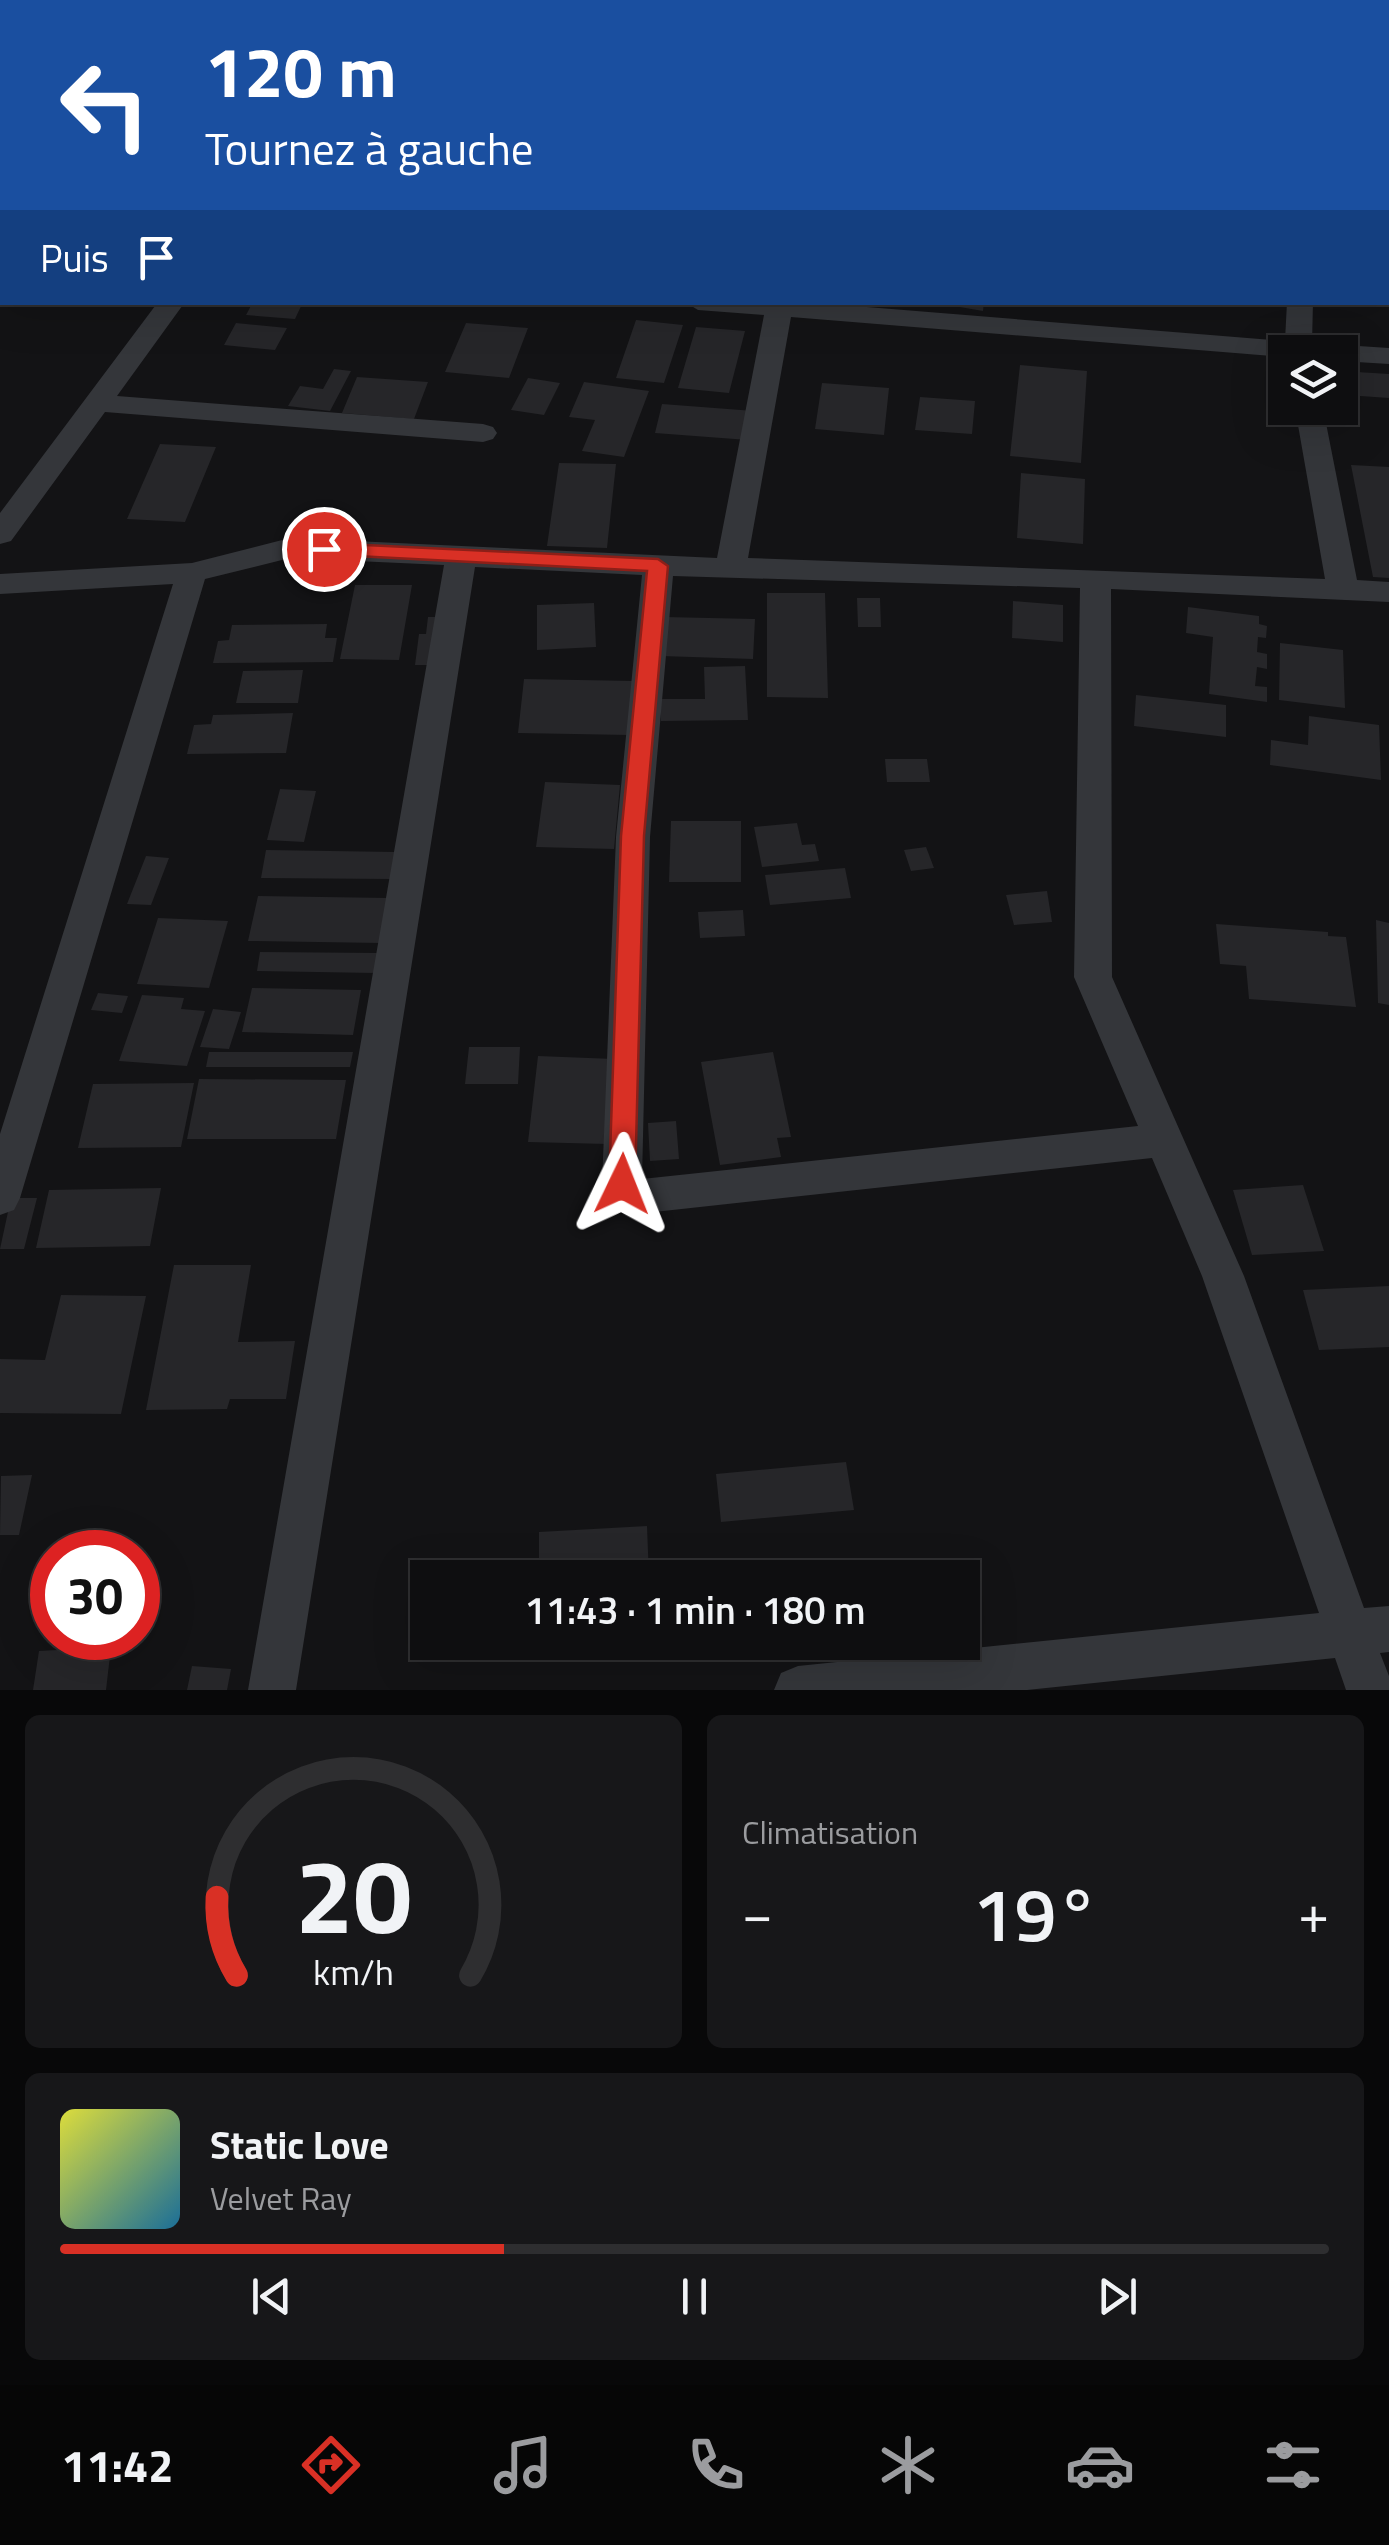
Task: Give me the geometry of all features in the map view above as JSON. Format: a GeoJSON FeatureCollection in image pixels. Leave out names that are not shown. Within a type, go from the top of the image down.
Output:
{"type":"FeatureCollection","features":[{"type":"Feature","properties":{"kind":"street"},"geometry":{"type":"LineString","coordinates":[[0,534],[170,305]]}},
{"type":"Feature","properties":{"kind":"street"},"geometry":{"type":"LineString","coordinates":[[1300,305],[1304,335]]}},
{"type":"Feature","properties":{"kind":"street"},"geometry":{"type":"LineString","coordinates":[[731,565],[779,306],[1268,349]]}},
{"type":"Feature","properties":{"kind":"street"},"geometry":{"type":"LineString","coordinates":[[1358,355],[1389,356]]}},
{"type":"Feature","properties":{"kind":"street"},"geometry":{"type":"LineString","coordinates":[[97,404],[484,433]]}},
{"type":"Feature","properties":{"kind":"street"},"geometry":{"type":"LineString","coordinates":[[1312,425],[1344,591]]}},
{"type":"Feature","properties":{"kind":"street"},"geometry":{"type":"LineString","coordinates":[[0,584],[192,572],[290,548],[658,566],[731,565],[1389,592]]}},
{"type":"Feature","properties":{"kind":"street"},"geometry":{"type":"LineString","coordinates":[[272,1690],[460,556]]}},
{"type":"Feature","properties":{"kind":"street"},"geometry":{"type":"LineString","coordinates":[[658,566],[633,836],[622,1184],[628,1193],[645,1196],[1164,1140]]}},
{"type":"Feature","properties":{"kind":"street"},"geometry":{"type":"LineString","coordinates":[[0,1198],[192,572]]}},
{"type":"Feature","properties":{"kind":"street"},"geometry":{"type":"LineString","coordinates":[[1096,580],[1093,977],[1370,1630],[1370,1690]]}},
{"type":"Feature","properties":{"kind":"street"},"geometry":{"type":"LineString","coordinates":[[798,1690],[962,1681],[1370,1630]]}},
{"type":"Feature","properties":{"kind":"building"},"geometry":{"type":"Polygon","coordinates":[[[251,305],[302,305],[295,319],[246,315],[251,305]]]}},
{"type":"Feature","properties":{"kind":"building"},"geometry":{"type":"Polygon","coordinates":[[[948,305],[984,305],[983,311],[948,305]]]}},
{"type":"Feature","properties":{"kind":"building"},"geometry":{"type":"Polygon","coordinates":[[[636,320],[683,325],[664,383],[616,378],[636,320]]]}},
{"type":"Feature","properties":{"kind":"building"},"geometry":{"type":"Polygon","coordinates":[[[236,323],[287,328],[275,350],[224,345],[236,323]]]}},
{"type":"Feature","properties":{"kind":"building"},"geometry":{"type":"Polygon","coordinates":[[[466,323],[528,328],[509,378],[445,372],[466,323]]]}},
{"type":"Feature","properties":{"kind":"building"},"geometry":{"type":"Polygon","coordinates":[[[696,327],[745,331],[729,393],[678,388],[696,327]]]}},
{"type":"Feature","properties":{"kind":"building"},"geometry":{"type":"Polygon","coordinates":[[[1020,365],[1087,371],[1081,463],[1010,456],[1020,365]]]}},
{"type":"Feature","properties":{"kind":"building"},"geometry":{"type":"Polygon","coordinates":[[[334,369],[351,371],[330,411],[288,406],[300,386],[323,389],[334,369]]]}},
{"type":"Feature","properties":{"kind":"building"},"geometry":{"type":"Polygon","coordinates":[[[1358,372],[1389,374],[1389,398],[1360,396],[1358,372]]]}},
{"type":"Feature","properties":{"kind":"building"},"geometry":{"type":"Polygon","coordinates":[[[357,377],[428,382],[414,419],[342,413],[357,377]]]}},
{"type":"Feature","properties":{"kind":"building"},"geometry":{"type":"Polygon","coordinates":[[[528,378],[560,383],[544,415],[511,410],[528,378]]]}},
{"type":"Feature","properties":{"kind":"building"},"geometry":{"type":"Polygon","coordinates":[[[584,382],[649,391],[624,457],[582,451],[595,420],[569,417],[584,382]]]}},
{"type":"Feature","properties":{"kind":"building"},"geometry":{"type":"Polygon","coordinates":[[[822,383],[889,388],[884,435],[815,429],[822,383]]]}},
{"type":"Feature","properties":{"kind":"building"},"geometry":{"type":"Polygon","coordinates":[[[920,397],[975,401],[972,434],[915,430],[920,397]]]}},
{"type":"Feature","properties":{"kind":"building"},"geometry":{"type":"Polygon","coordinates":[[[662,404],[754,411],[748,440],[655,433],[662,404]]]}},
{"type":"Feature","properties":{"kind":"building"},"geometry":{"type":"Polygon","coordinates":[[[160,444],[216,447],[185,522],[127,519],[160,444]]]}},
{"type":"Feature","properties":{"kind":"building"},"geometry":{"type":"Polygon","coordinates":[[[559,463],[616,464],[607,548],[547,546],[559,463]]]}},
{"type":"Feature","properties":{"kind":"building"},"geometry":{"type":"Polygon","coordinates":[[[1351,465],[1389,467],[1389,578],[1373,577],[1351,465]]]}},
{"type":"Feature","properties":{"kind":"building"},"geometry":{"type":"Polygon","coordinates":[[[1021,473],[1085,479],[1083,544],[1017,538],[1021,473]]]}},
{"type":"Feature","properties":{"kind":"building"},"geometry":{"type":"Polygon","coordinates":[[[355,585],[412,585],[399,660],[340,659],[355,585]]]}},
{"type":"Feature","properties":{"kind":"building"},"geometry":{"type":"Polygon","coordinates":[[[767,593],[825,593],[828,698],[767,697],[767,593]]]}},
{"type":"Feature","properties":{"kind":"building"},"geometry":{"type":"Polygon","coordinates":[[[857,598],[880,598],[881,627],[858,627],[857,598]]]}},
{"type":"Feature","properties":{"kind":"building"},"geometry":{"type":"Polygon","coordinates":[[[1013,601],[1063,605],[1063,642],[1012,638],[1013,601]]]}},
{"type":"Feature","properties":{"kind":"building"},"geometry":{"type":"Polygon","coordinates":[[[594,603],[596,647],[537,650],[537,605],[594,603]]]}},
{"type":"Feature","properties":{"kind":"building"},"geometry":{"type":"Polygon","coordinates":[[[1188,607],[1259,616],[1259,624],[1267,626],[1266,638],[1258,637],[1257,652],[1267,654],[1267,669],[1257,667],[1255,686],[1267,687],[1267,702],[1209,694],[1213,637],[1186,633],[1188,607]]]}},
{"type":"Feature","properties":{"kind":"building"},"geometry":{"type":"Polygon","coordinates":[[[428,617],[445,617],[439,665],[415,665],[419,634],[426,634],[428,617]]]}},
{"type":"Feature","properties":{"kind":"building"},"geometry":{"type":"Polygon","coordinates":[[[664,617],[755,619],[753,659],[661,656],[664,617]]]}},
{"type":"Feature","properties":{"kind":"building"},"geometry":{"type":"Polygon","coordinates":[[[327,624],[325,638],[337,638],[333,662],[213,663],[218,641],[229,640],[232,625],[327,624]]]}},
{"type":"Feature","properties":{"kind":"building"},"geometry":{"type":"Polygon","coordinates":[[[1280,643],[1343,650],[1345,708],[1279,700],[1280,643]]]}},
{"type":"Feature","properties":{"kind":"building"},"geometry":{"type":"Polygon","coordinates":[[[745,666],[748,720],[661,721],[661,699],[705,699],[704,667],[745,666]]]}},
{"type":"Feature","properties":{"kind":"building"},"geometry":{"type":"Polygon","coordinates":[[[303,670],[298,703],[236,703],[243,671],[303,670]]]}},
{"type":"Feature","properties":{"kind":"building"},"geometry":{"type":"Polygon","coordinates":[[[524,679],[633,681],[629,735],[518,733],[524,679]]]}},
{"type":"Feature","properties":{"kind":"building"},"geometry":{"type":"Polygon","coordinates":[[[1136,695],[1226,705],[1226,737],[1134,726],[1136,695]]]}},
{"type":"Feature","properties":{"kind":"building"},"geometry":{"type":"Polygon","coordinates":[[[293,713],[286,753],[187,754],[194,725],[211,724],[213,715],[293,713]]]}},
{"type":"Feature","properties":{"kind":"building"},"geometry":{"type":"Polygon","coordinates":[[[1309,716],[1379,725],[1381,780],[1270,765],[1271,740],[1308,745],[1309,716]]]}},
{"type":"Feature","properties":{"kind":"building"},"geometry":{"type":"Polygon","coordinates":[[[885,759],[927,759],[930,782],[887,782],[885,759]]]}},
{"type":"Feature","properties":{"kind":"building"},"geometry":{"type":"Polygon","coordinates":[[[545,782],[620,785],[614,849],[536,847],[545,782]]]}},
{"type":"Feature","properties":{"kind":"building"},"geometry":{"type":"Polygon","coordinates":[[[280,789],[316,791],[304,842],[267,840],[280,789]]]}},
{"type":"Feature","properties":{"kind":"building"},"geometry":{"type":"Polygon","coordinates":[[[671,821],[741,821],[741,882],[669,882],[671,821]]]}},
{"type":"Feature","properties":{"kind":"building"},"geometry":{"type":"Polygon","coordinates":[[[797,823],[802,845],[815,844],[819,861],[762,867],[754,827],[797,823]]]}},
{"type":"Feature","properties":{"kind":"building"},"geometry":{"type":"Polygon","coordinates":[[[926,847],[934,868],[911,871],[904,850],[926,847]]]}},
{"type":"Feature","properties":{"kind":"building"},"geometry":{"type":"Polygon","coordinates":[[[266,850],[395,852],[391,879],[261,878],[266,850]]]}},
{"type":"Feature","properties":{"kind":"building"},"geometry":{"type":"Polygon","coordinates":[[[146,856],[169,858],[151,905],[127,904],[146,856]]]}},
{"type":"Feature","properties":{"kind":"building"},"geometry":{"type":"Polygon","coordinates":[[[845,868],[851,898],[770,905],[765,875],[845,868]]]}},
{"type":"Feature","properties":{"kind":"building"},"geometry":{"type":"Polygon","coordinates":[[[1047,891],[1052,922],[1014,925],[1006,895],[1047,891]]]}},
{"type":"Feature","properties":{"kind":"building"},"geometry":{"type":"Polygon","coordinates":[[[258,896],[388,898],[381,943],[248,941],[258,896]]]}},
{"type":"Feature","properties":{"kind":"building"},"geometry":{"type":"Polygon","coordinates":[[[743,910],[745,936],[700,938],[698,912],[743,910]]]}},
{"type":"Feature","properties":{"kind":"building"},"geometry":{"type":"Polygon","coordinates":[[[158,918],[228,921],[209,988],[137,984],[158,918]]]}},
{"type":"Feature","properties":{"kind":"building"},"geometry":{"type":"Polygon","coordinates":[[[1376,920],[1389,923],[1389,1005],[1378,1003],[1376,920]]]}},
{"type":"Feature","properties":{"kind":"building"},"geometry":{"type":"Polygon","coordinates":[[[1216,924],[1328,932],[1328,936],[1346,937],[1356,1007],[1249,999],[1246,966],[1220,964],[1216,924]]]}},
{"type":"Feature","properties":{"kind":"building"},"geometry":{"type":"Polygon","coordinates":[[[260,952],[378,953],[375,973],[257,971],[260,952]]]}},
{"type":"Feature","properties":{"kind":"building"},"geometry":{"type":"Polygon","coordinates":[[[252,988],[361,990],[353,1035],[242,1032],[252,988]]]}},
{"type":"Feature","properties":{"kind":"building"},"geometry":{"type":"Polygon","coordinates":[[[98,993],[128,996],[122,1013],[91,1010],[98,993]]]}},
{"type":"Feature","properties":{"kind":"building"},"geometry":{"type":"Polygon","coordinates":[[[142,995],[184,998],[181,1009],[205,1011],[187,1066],[119,1061],[142,995]]]}},
{"type":"Feature","properties":{"kind":"building"},"geometry":{"type":"Polygon","coordinates":[[[213,1009],[241,1012],[229,1049],[200,1047],[213,1009]]]}},
{"type":"Feature","properties":{"kind":"building"},"geometry":{"type":"Polygon","coordinates":[[[469,1047],[520,1047],[518,1084],[465,1084],[469,1047]]]}},
{"type":"Feature","properties":{"kind":"building"},"geometry":{"type":"Polygon","coordinates":[[[209,1052],[353,1052],[350,1067],[206,1067],[209,1052]]]}},
{"type":"Feature","properties":{"kind":"building"},"geometry":{"type":"Polygon","coordinates":[[[773,1052],[791,1137],[777,1138],[781,1157],[720,1165],[701,1062],[773,1052]]]}},
{"type":"Feature","properties":{"kind":"building"},"geometry":{"type":"Polygon","coordinates":[[[538,1056],[614,1059],[607,1144],[528,1142],[538,1056]]]}},
{"type":"Feature","properties":{"kind":"building"},"geometry":{"type":"Polygon","coordinates":[[[199,1079],[346,1080],[336,1139],[187,1139],[199,1079]]]}},
{"type":"Feature","properties":{"kind":"building"},"geometry":{"type":"Polygon","coordinates":[[[194,1083],[181,1147],[78,1148],[93,1084],[194,1083]]]}},
{"type":"Feature","properties":{"kind":"building"},"geometry":{"type":"Polygon","coordinates":[[[676,1121],[679,1159],[650,1161],[648,1123],[676,1121]]]}},
{"type":"Feature","properties":{"kind":"building"},"geometry":{"type":"Polygon","coordinates":[[[1303,1185],[1324,1251],[1252,1255],[1233,1190],[1303,1185]]]}},
{"type":"Feature","properties":{"kind":"building"},"geometry":{"type":"Polygon","coordinates":[[[161,1188],[150,1246],[36,1248],[49,1190],[161,1188]]]}},
{"type":"Feature","properties":{"kind":"building"},"geometry":{"type":"Polygon","coordinates":[[[11,1198],[37,1198],[24,1249],[0,1249],[11,1198]]]}},
{"type":"Feature","properties":{"kind":"building"},"geometry":{"type":"Polygon","coordinates":[[[174,1265],[251,1265],[238,1342],[295,1341],[286,1399],[230,1399],[227,1409],[146,1410],[174,1265]]]}},
{"type":"Feature","properties":{"kind":"building"},"geometry":{"type":"Polygon","coordinates":[[[1389,1286],[1389,1347],[1319,1350],[1303,1290],[1389,1286]]]}},
{"type":"Feature","properties":{"kind":"building"},"geometry":{"type":"Polygon","coordinates":[[[61,1295],[146,1296],[121,1414],[0,1413],[0,1359],[45,1360],[61,1295]]]}},
{"type":"Feature","properties":{"kind":"building"},"geometry":{"type":"Polygon","coordinates":[[[846,1462],[854,1510],[721,1522],[716,1474],[846,1462]]]}},
{"type":"Feature","properties":{"kind":"building"},"geometry":{"type":"Polygon","coordinates":[[[32,1475],[19,1535],[0,1535],[1,1476],[32,1475]]]}},
{"type":"Feature","properties":{"kind":"building"},"geometry":{"type":"Polygon","coordinates":[[[647,1526],[648,1560],[539,1560],[539,1532],[647,1526]]]}},
{"type":"Feature","properties":{"kind":"building"},"geometry":{"type":"Polygon","coordinates":[[[38,1660],[109,1660],[106,1690],[33,1690],[38,1660]]]}},
{"type":"Feature","properties":{"kind":"building"},"geometry":{"type":"Polygon","coordinates":[[[192,1666],[231,1669],[227,1690],[187,1690],[192,1666]]]}},
{"type":"Feature","properties":{"kind":"route"},"geometry":{"type":"LineString","coordinates":[[324,549],[658,566],[633,836],[622,1184]]}}]}
